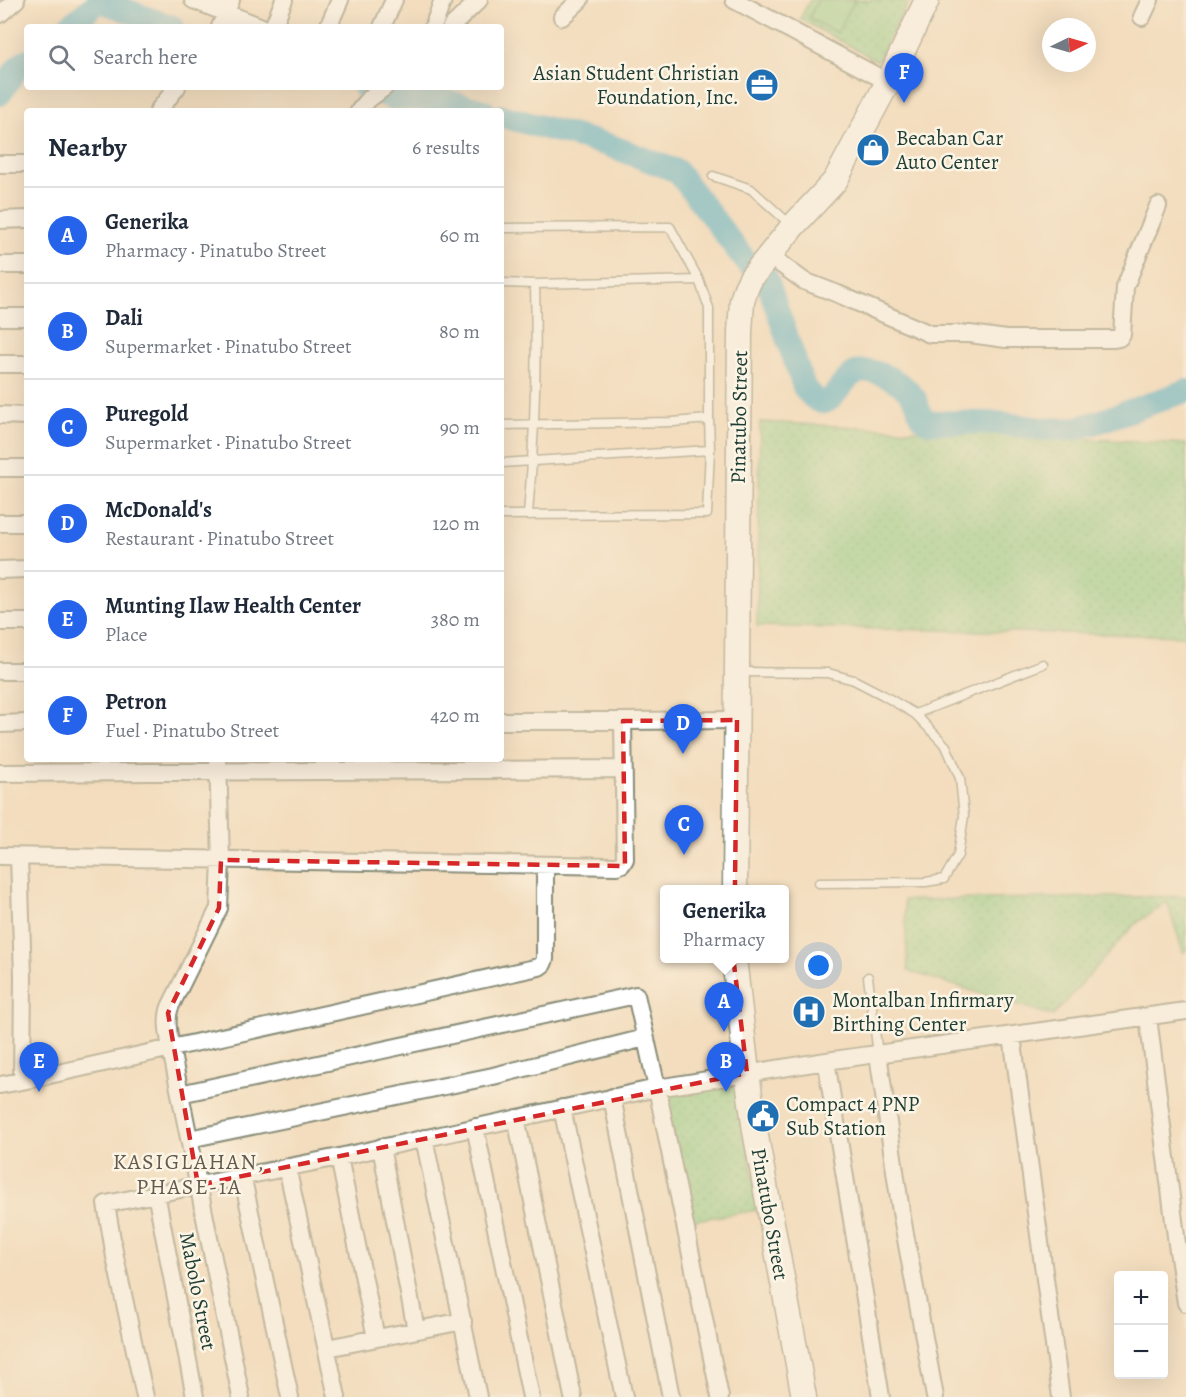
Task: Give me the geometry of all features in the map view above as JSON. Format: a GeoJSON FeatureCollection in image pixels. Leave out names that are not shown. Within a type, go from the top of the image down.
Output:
{"type":"FeatureCollection","features":[{"type":"Feature","properties":{"kind":"street"},"geometry":{"type":"LineString","coordinates":[[0,14],[16,0]]}},
{"type":"Feature","properties":{"kind":"street"},"geometry":{"type":"LineString","coordinates":[[193,0],[254,24]]}},
{"type":"Feature","properties":{"kind":"street"},"geometry":{"type":"LineString","coordinates":[[274,24],[284,0]]}},
{"type":"Feature","properties":{"kind":"street"},"geometry":{"type":"LineString","coordinates":[[329,24],[340,0]]}},
{"type":"Feature","properties":{"kind":"street"},"geometry":{"type":"LineString","coordinates":[[383,24],[394,0]]}},
{"type":"Feature","properties":{"kind":"street"},"geometry":{"type":"LineString","coordinates":[[434,24],[443,0]]}},
{"type":"Feature","properties":{"kind":"street"},"geometry":{"type":"LineString","coordinates":[[454,24],[478,0]]}},
{"type":"Feature","properties":{"kind":"street"},"geometry":{"type":"LineString","coordinates":[[562,17],[580,0]]}},
{"type":"Feature","properties":{"kind":"street"},"geometry":{"type":"LineString","coordinates":[[734,0],[888,82]]}},
{"type":"Feature","properties":{"kind":"street","name":"Pinatubo Street"},"geometry":{"type":"LineString","coordinates":[[735,885],[742,301],[751,278],[768,255],[835,181],[888,82],[927,0]]}},
{"type":"Feature","properties":{"kind":"street"},"geometry":{"type":"LineString","coordinates":[[1142,17],[1150,0]]}},
{"type":"Feature","properties":{"kind":"street"},"geometry":{"type":"LineString","coordinates":[[160,108],[175,90]]}},
{"type":"Feature","properties":{"kind":"street"},"geometry":{"type":"LineString","coordinates":[[364,105],[381,90]]}},
{"type":"Feature","properties":{"kind":"street"},"geometry":{"type":"LineString","coordinates":[[0,164],[24,164]]}},
{"type":"Feature","properties":{"kind":"street"},"geometry":{"type":"LineString","coordinates":[[768,255],[804,281],[930,334],[970,334],[1006,339],[1114,339],[1122,335],[1125,287],[1158,206]]}},
{"type":"Feature","properties":{"kind":"street"},"geometry":{"type":"LineString","coordinates":[[0,219],[24,219]]}},
{"type":"Feature","properties":{"kind":"street"},"geometry":{"type":"LineString","coordinates":[[0,265],[24,265]]}},
{"type":"Feature","properties":{"kind":"street"},"geometry":{"type":"LineString","coordinates":[[0,317],[24,317]]}},
{"type":"Feature","properties":{"kind":"street"},"geometry":{"type":"LineString","coordinates":[[0,364],[24,364]]}},
{"type":"Feature","properties":{"kind":"street"},"geometry":{"type":"LineString","coordinates":[[0,416],[24,416]]}},
{"type":"Feature","properties":{"kind":"street"},"geometry":{"type":"LineString","coordinates":[[0,468],[24,468]]}},
{"type":"Feature","properties":{"kind":"street"},"geometry":{"type":"LineString","coordinates":[[0,523],[24,523]]}},
{"type":"Feature","properties":{"kind":"street"},"geometry":{"type":"LineString","coordinates":[[0,570],[24,570]]}},
{"type":"Feature","properties":{"kind":"street"},"geometry":{"type":"LineString","coordinates":[[0,622],[24,622]]}},
{"type":"Feature","properties":{"kind":"street"},"geometry":{"type":"LineString","coordinates":[[0,671],[24,671]]}},
{"type":"Feature","properties":{"kind":"street"},"geometry":{"type":"LineString","coordinates":[[504,721],[737,720]]}},
{"type":"Feature","properties":{"kind":"street"},"geometry":{"type":"LineString","coordinates":[[0,856],[617,866],[625,859],[623,722]]}},
{"type":"Feature","properties":{"kind":"street"},"geometry":{"type":"LineString","coordinates":[[0,724],[24,723]]}},
{"type":"Feature","properties":{"kind":"street"},"geometry":{"type":"LineString","coordinates":[[0,773],[218,766],[622,769]]}},
{"type":"Feature","properties":{"kind":"street"},"geometry":{"type":"LineString","coordinates":[[218,766],[221,860],[219,908],[168,1013],[171,1049],[241,1397]]}},
{"type":"Feature","properties":{"kind":"street"},"geometry":{"type":"LineString","coordinates":[[19,857],[22,1081]]}},
{"type":"Feature","properties":{"kind":"street"},"geometry":{"type":"LineString","coordinates":[[0,1084],[171,1049],[538,967],[545,959],[545,865]]}},
{"type":"Feature","properties":{"kind":"street","name":"Pinatubo Street"},"geometry":{"type":"LineString","coordinates":[[735,963],[755,1131],[804,1397]]}},
{"type":"Feature","properties":{"kind":"street"},"geometry":{"type":"LineString","coordinates":[[180,1094],[636,995],[720,1397]]}},
{"type":"Feature","properties":{"kind":"street"},"geometry":{"type":"LineString","coordinates":[[144,1397],[106,1204],[339,1157],[657,1088],[826,1061],[1186,1011]]}},
{"type":"Feature","properties":{"kind":"street"},"geometry":{"type":"LineString","coordinates":[[1148,1017],[1186,1303]]}},
{"type":"Feature","properties":{"kind":"street"},"geometry":{"type":"LineString","coordinates":[[1012,1036],[1061,1397]]}},
{"type":"Feature","properties":{"kind":"street"},"geometry":{"type":"LineString","coordinates":[[189,1139],[494,1076],[645,1038]]}},
{"type":"Feature","properties":{"kind":"street"},"geometry":{"type":"LineString","coordinates":[[878,1054],[901,1212],[935,1397]]}},
{"type":"Feature","properties":{"kind":"street"},"geometry":{"type":"LineString","coordinates":[[826,1061],[881,1397]]}},
{"type":"Feature","properties":{"kind":"street"},"geometry":{"type":"LineString","coordinates":[[612,1097],[672,1397]]}},
{"type":"Feature","properties":{"kind":"street"},"geometry":{"type":"LineString","coordinates":[[562,1108],[624,1397]]}},
{"type":"Feature","properties":{"kind":"street"},"geometry":{"type":"LineString","coordinates":[[516,1118],[573,1397]]}},
{"type":"Feature","properties":{"kind":"street"},"geometry":{"type":"LineString","coordinates":[[475,1127],[531,1397]]}},
{"type":"Feature","properties":{"kind":"street"},"geometry":{"type":"LineString","coordinates":[[424,1138],[478,1397]]}},
{"type":"Feature","properties":{"kind":"street"},"geometry":{"type":"LineString","coordinates":[[381,1147],[416,1329]]}},
{"type":"Feature","properties":{"kind":"street"},"geometry":{"type":"LineString","coordinates":[[339,1157],[376,1338]]}},
{"type":"Feature","properties":{"kind":"street"},"geometry":{"type":"LineString","coordinates":[[287,1167],[337,1397]]}},
{"type":"Feature","properties":{"kind":"street"},"geometry":{"type":"LineString","coordinates":[[242,1175],[290,1397]]}},
{"type":"Feature","properties":{"kind":"street","name":"Mabolo Street"},"geometry":{"type":"LineString","coordinates":[[156,1193],[195,1397]]}},
{"type":"Feature","properties":{"kind":"street"},"geometry":{"type":"LineString","coordinates":[[327,1348],[463,1321]]}},
{"type":"Feature","properties":{"kind":"lane"},"geometry":{"type":"LineString","coordinates":[[713,176],[751,189],[793,226]]}},
{"type":"Feature","properties":{"kind":"lane"},"geometry":{"type":"LineString","coordinates":[[504,228],[670,227],[699,280],[709,308],[710,450],[707,514],[504,515]]}},
{"type":"Feature","properties":{"kind":"lane"},"geometry":{"type":"LineString","coordinates":[[504,283],[699,280]]}},
{"type":"Feature","properties":{"kind":"lane"},"geometry":{"type":"LineString","coordinates":[[528,514],[533,461],[537,348],[535,284]]}},
{"type":"Feature","properties":{"kind":"lane"},"geometry":{"type":"LineString","coordinates":[[504,425],[673,422],[709,419]]}},
{"type":"Feature","properties":{"kind":"lane"},"geometry":{"type":"LineString","coordinates":[[504,463],[710,450]]}},
{"type":"Feature","properties":{"kind":"lane"},"geometry":{"type":"LineString","coordinates":[[915,714],[1043,664]]}},
{"type":"Feature","properties":{"kind":"lane"},"geometry":{"type":"LineString","coordinates":[[737,672],[828,673],[854,680],[915,714],[946,746],[960,777],[964,816],[958,855],[944,879],[926,882],[819,883]]}},
{"type":"Feature","properties":{"kind":"lane"},"geometry":{"type":"LineString","coordinates":[[868,977],[878,1054]]}},
{"type":"Feature","properties":{"kind":"highlighted area"},"geometry":{"type":"Polygon","coordinates":[[[737,720],[734,964],[747,1073],[198,1185],[168,1013],[219,908],[221,860],[625,866],[623,721],[737,720]]]}},
{"type":"Feature","properties":{"kind":"green space"},"geometry":{"type":"Polygon","coordinates":[[[810,0],[910,0],[877,61],[800,19],[810,0]]]}},
{"type":"Feature","properties":{"kind":"green space"},"geometry":{"type":"Polygon","coordinates":[[[818,0],[855,0],[837,33],[809,18],[818,0]]]}},
{"type":"Feature","properties":{"kind":"green space"},"geometry":{"type":"Polygon","coordinates":[[[760,422],[1186,444],[1186,636],[757,626],[760,422]]]}},
{"type":"Feature","properties":{"kind":"green space"},"geometry":{"type":"Polygon","coordinates":[[[1186,896],[1186,951],[1183,952],[1167,902],[1134,925],[1053,1016],[908,971],[904,900],[1186,896]]]}},
{"type":"Feature","properties":{"kind":"green space"},"geometry":{"type":"Polygon","coordinates":[[[737,1081],[759,1210],[689,1221],[664,1093],[737,1081]]]}},
{"type":"Feature","properties":{"kind":"waterway"},"geometry":{"type":"LineString","coordinates":[[72,24],[100,1],[165,24]]}},
{"type":"Feature","properties":{"kind":"waterway"},"geometry":{"type":"LineString","coordinates":[[0,94],[18,67],[24,62]]}},
{"type":"Feature","properties":{"kind":"waterway"},"geometry":{"type":"LineString","coordinates":[[372,90],[393,98],[440,99],[473,108]]}},
{"type":"Feature","properties":{"kind":"waterway"},"geometry":{"type":"LineString","coordinates":[[504,117],[608,145],[677,171],[748,264]]}},
{"type":"Feature","properties":{"kind":"waterway"},"geometry":{"type":"LineString","coordinates":[[766,277],[804,387],[813,398],[822,402],[829,400],[855,373],[870,371],[888,377],[904,387],[916,401],[920,416],[928,422],[997,423],[1044,429],[1073,429],[1186,391]]}},
{"type":"Feature","properties":{"kind":"place","name":"Asian Student Christian Foundation, Inc."},"geometry":{"type":"Point","coordinates":[762,85]}},
{"type":"Feature","properties":{"kind":"place","name":"Petron"},"geometry":{"type":"Point","coordinates":[904,103]}},
{"type":"Feature","properties":{"kind":"place","name":"Becaban Car Auto Center"},"geometry":{"type":"Point","coordinates":[873,150]}},
{"type":"Feature","properties":{"kind":"place","name":"McDonald's"},"geometry":{"type":"Point","coordinates":[683,754]}},
{"type":"Feature","properties":{"kind":"place","name":"Puregold"},"geometry":{"type":"Point","coordinates":[684,855]}},
{"type":"Feature","properties":{"kind":"place","name":"Montalban Infirmary Birthing Center"},"geometry":{"type":"Point","coordinates":[809,1012]}},
{"type":"Feature","properties":{"kind":"place","name":"Generika"},"geometry":{"type":"Point","coordinates":[724,1032]}},
{"type":"Feature","properties":{"kind":"place","name":"Munting Ilaw Health Center"},"geometry":{"type":"Point","coordinates":[39,1092]}},
{"type":"Feature","properties":{"kind":"place","name":"Dali"},"geometry":{"type":"Point","coordinates":[726,1092]}},
{"type":"Feature","properties":{"kind":"place","name":"Compact 4 PNP Sub Station"},"geometry":{"type":"Point","coordinates":[763,1116]}},
{"type":"Feature","properties":{"kind":"district","name":"KASIGLAHAN, PHASE-1A"},"geometry":{"type":"Point","coordinates":[189,1174]}}]}
